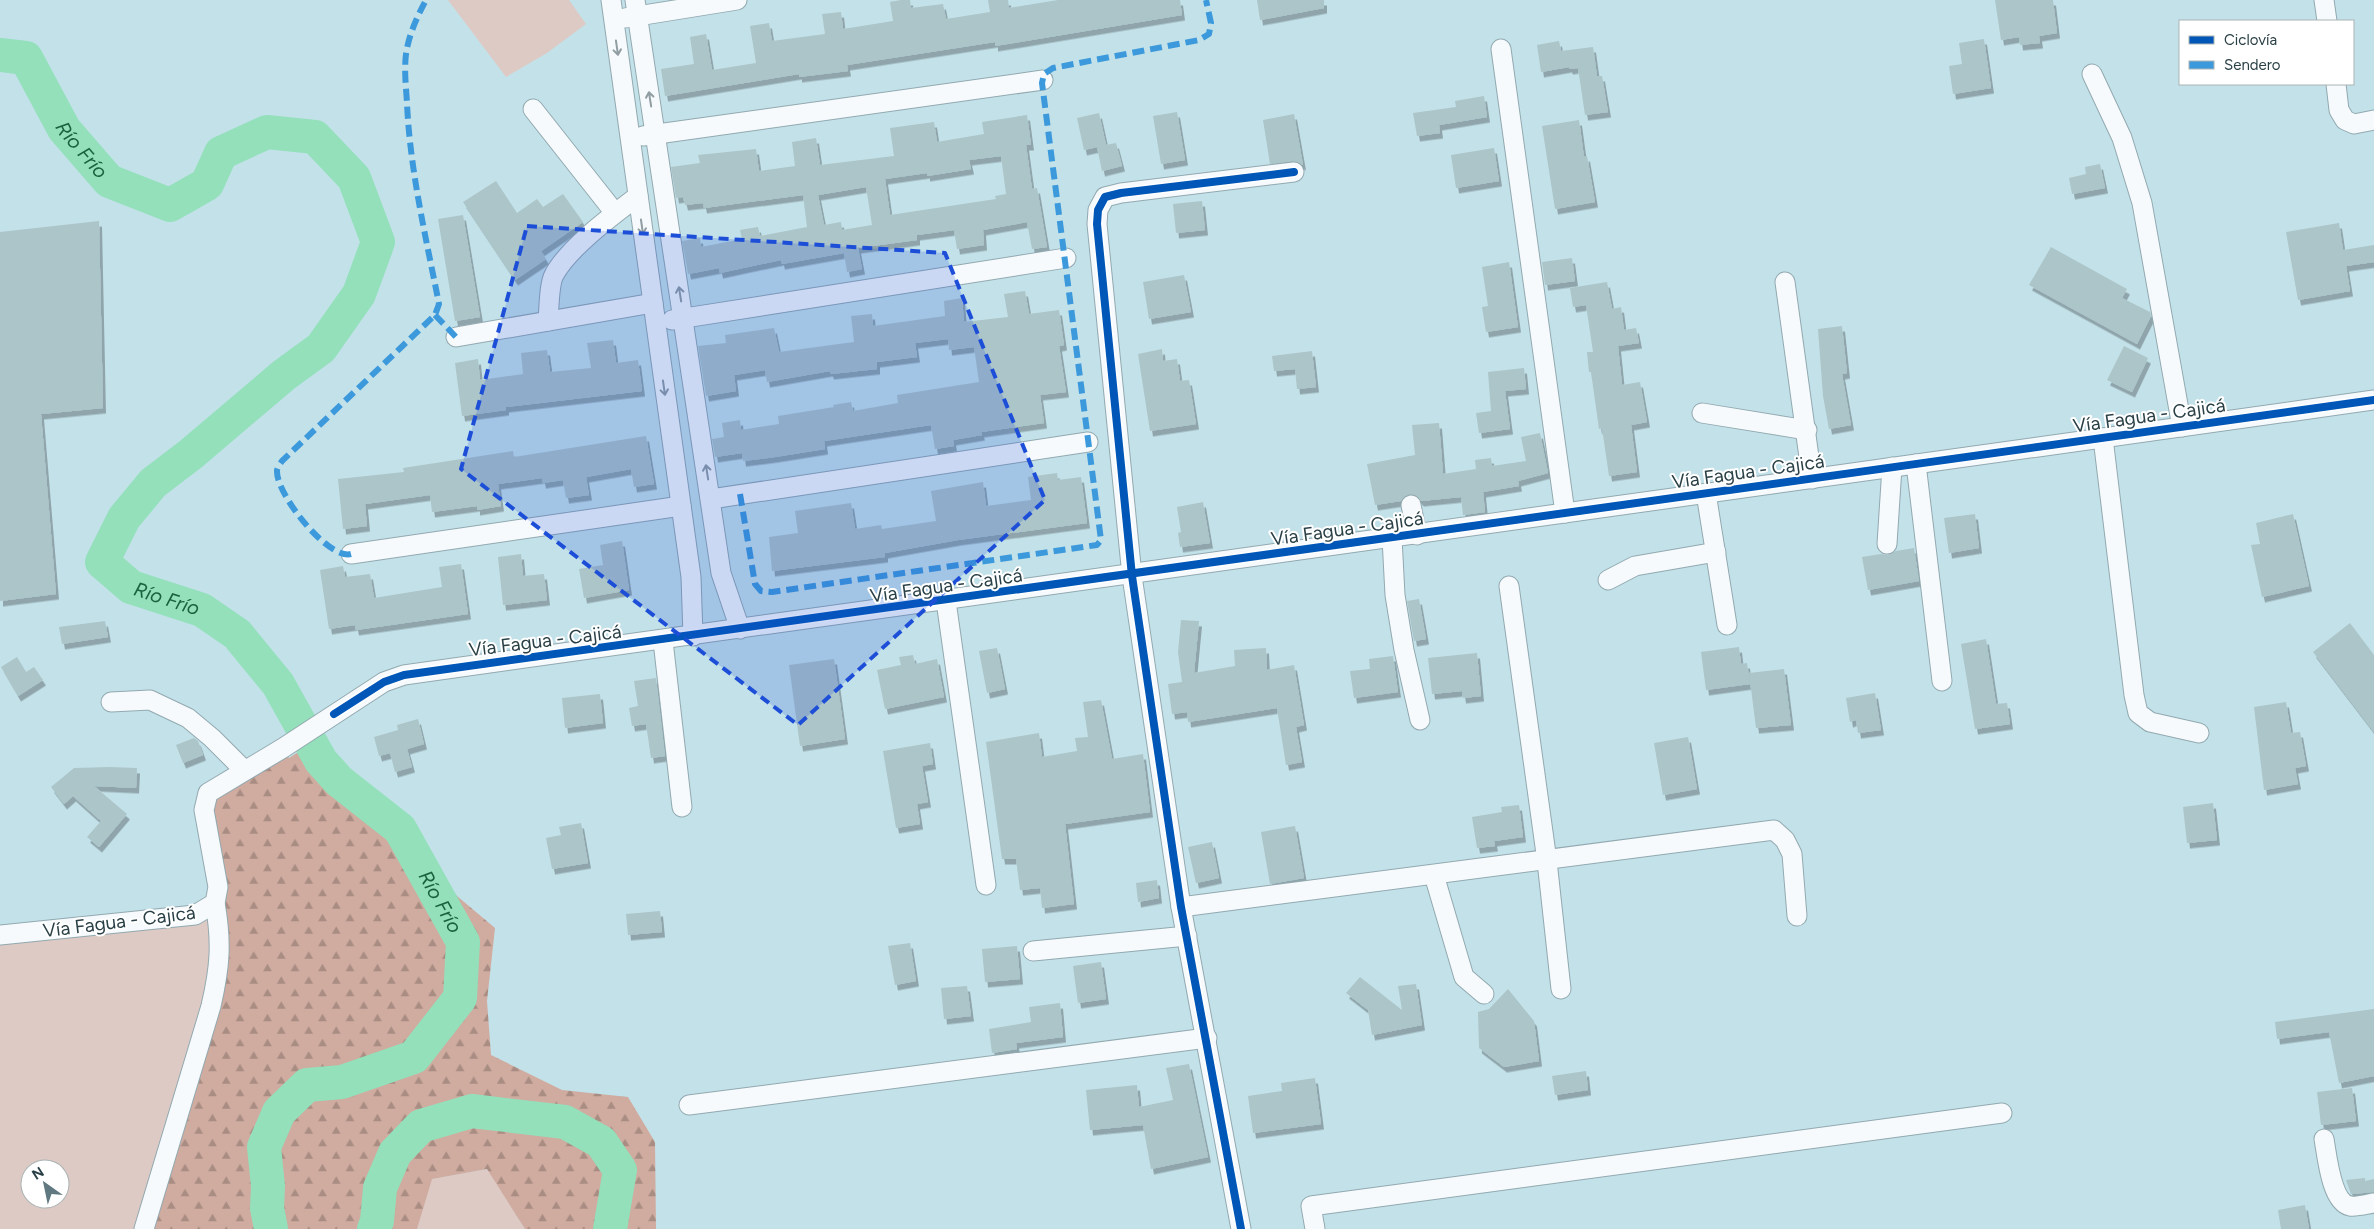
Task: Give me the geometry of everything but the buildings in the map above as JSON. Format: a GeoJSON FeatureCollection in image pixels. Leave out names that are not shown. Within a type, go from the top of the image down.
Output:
{"type":"FeatureCollection","features":[{"type":"Feature","properties":{"kind":"street"},"geometry":{"type":"LineString","coordinates":[[611,0],[691,577],[693,636]]}},
{"type":"Feature","properties":{"kind":"street"},"geometry":{"type":"LineString","coordinates":[[614,20],[636,8],[737,0]]}},
{"type":"Feature","properties":{"kind":"street"},"geometry":{"type":"LineString","coordinates":[[2324,0],[2327,20]]}},
{"type":"Feature","properties":{"kind":"street"},"geometry":{"type":"LineString","coordinates":[[636,8],[722,573],[740,629]]}},
{"type":"Feature","properties":{"kind":"street"},"geometry":{"type":"LineString","coordinates":[[1501,49],[1565,513]]}},
{"type":"Feature","properties":{"kind":"street"},"geometry":{"type":"LineString","coordinates":[[2092,74],[2122,138],[2142,203],[2182,426]]}},
{"type":"Feature","properties":{"kind":"street"},"geometry":{"type":"LineString","coordinates":[[630,136],[656,135],[1043,80]]}},
{"type":"Feature","properties":{"kind":"street"},"geometry":{"type":"LineString","coordinates":[[2336,85],[2339,110],[2345,120],[2354,124],[2374,120]]}},
{"type":"Feature","properties":{"kind":"street"},"geometry":{"type":"LineString","coordinates":[[533,109],[615,213]]}},
{"type":"Feature","properties":{"kind":"street"},"geometry":{"type":"LineString","coordinates":[[1242,1229],[1181,907],[1132,576],[1097,224],[1098,210],[1105,197],[1121,193],[1294,172]]}},
{"type":"Feature","properties":{"kind":"street"},"geometry":{"type":"LineString","coordinates":[[548,321],[553,276],[572,252],[615,213],[638,196]]}},
{"type":"Feature","properties":{"kind":"street"},"geometry":{"type":"LineString","coordinates":[[655,323],[1066,258]]}},
{"type":"Feature","properties":{"kind":"street"},"geometry":{"type":"LineString","coordinates":[[1785,282],[1807,430],[1812,479]]}},
{"type":"Feature","properties":{"kind":"street"},"geometry":{"type":"LineString","coordinates":[[456,337],[653,303]]}},
{"type":"Feature","properties":{"kind":"street","name":"Vía Fagua - Cajicá"},"geometry":{"type":"LineString","coordinates":[[0,935],[194,915],[215,903],[218,887],[204,810],[208,794],[384,682],[404,675],[1132,576],[1706,493],[2374,400]]}},
{"type":"Feature","properties":{"kind":"street"},"geometry":{"type":"LineString","coordinates":[[1702,413],[1807,430]]}},
{"type":"Feature","properties":{"kind":"street"},"geometry":{"type":"LineString","coordinates":[[2103,438],[2134,694],[2138,713],[2150,722],[2199,734]]}},
{"type":"Feature","properties":{"kind":"street"},"geometry":{"type":"LineString","coordinates":[[711,499],[1088,442]]}},
{"type":"Feature","properties":{"kind":"street"},"geometry":{"type":"LineString","coordinates":[[1916,464],[1942,681]]}},
{"type":"Feature","properties":{"kind":"street"},"geometry":{"type":"LineString","coordinates":[[1887,544],[1892,467]]}},
{"type":"Feature","properties":{"kind":"street"},"geometry":{"type":"LineString","coordinates":[[1706,493],[1727,625]]}},
{"type":"Feature","properties":{"kind":"street"},"geometry":{"type":"LineString","coordinates":[[1411,505],[1417,535]]}},
{"type":"Feature","properties":{"kind":"street"},"geometry":{"type":"LineString","coordinates":[[351,554],[681,506]]}},
{"type":"Feature","properties":{"kind":"street"},"geometry":{"type":"LineString","coordinates":[[685,534],[715,531]]}},
{"type":"Feature","properties":{"kind":"street"},"geometry":{"type":"LineString","coordinates":[[1392,538],[1394,595],[1420,720]]}},
{"type":"Feature","properties":{"kind":"street"},"geometry":{"type":"LineString","coordinates":[[1608,580],[1635,566],[1716,552]]}},
{"type":"Feature","properties":{"kind":"street"},"geometry":{"type":"LineString","coordinates":[[691,577],[722,573]]}},
{"type":"Feature","properties":{"kind":"street"},"geometry":{"type":"LineString","coordinates":[[1509,586],[1547,861],[1561,989]]}},
{"type":"Feature","properties":{"kind":"street"},"geometry":{"type":"LineString","coordinates":[[946,601],[986,885]]}},
{"type":"Feature","properties":{"kind":"street"},"geometry":{"type":"LineString","coordinates":[[664,641],[682,807]]}},
{"type":"Feature","properties":{"kind":"street"},"geometry":{"type":"LineString","coordinates":[[111,702],[150,700],[188,718],[212,738],[244,770]]}},
{"type":"Feature","properties":{"kind":"street"},"geometry":{"type":"LineString","coordinates":[[1181,907],[1547,861],[1774,830],[1785,840],[1792,854],[1797,916]]}},
{"type":"Feature","properties":{"kind":"street"},"geometry":{"type":"LineString","coordinates":[[1434,875],[1464,976],[1484,994]]}},
{"type":"Feature","properties":{"kind":"street"},"geometry":{"type":"LineString","coordinates":[[144,1229],[211,1006],[220,968],[219,926],[215,903]]}},
{"type":"Feature","properties":{"kind":"street"},"geometry":{"type":"LineString","coordinates":[[1033,951],[1187,936]]}},
{"type":"Feature","properties":{"kind":"street"},"geometry":{"type":"LineString","coordinates":[[689,1105],[1207,1038]]}},
{"type":"Feature","properties":{"kind":"street"},"geometry":{"type":"LineString","coordinates":[[1315,1229],[1311,1206],[2002,1113]]}},
{"type":"Feature","properties":{"kind":"street"},"geometry":{"type":"LineString","coordinates":[[2324,1139],[2335,1191],[2341,1201],[2350,1206],[2374,1203]]}},
{"type":"Feature","properties":{"kind":"highlighted area"},"geometry":{"type":"Polygon","coordinates":[[[527,226],[945,253],[1045,500],[798,725],[461,469],[527,226]]]}},
{"type":"Feature","properties":{"kind":"shaded area"},"geometry":{"type":"Polygon","coordinates":[[[448,0],[569,0],[586,24],[547,53],[506,77],[448,0]]]}},
{"type":"Feature","properties":{"kind":"shaded area"},"geometry":{"type":"Polygon","coordinates":[[[215,903],[220,968],[144,1229],[0,1229],[0,935],[215,903]]]}},
{"type":"Feature","properties":{"kind":"shaded area"},"geometry":{"type":"Polygon","coordinates":[[[488,1169],[525,1229],[417,1229],[431,1179],[488,1169]]]}},
{"type":"Feature","properties":{"kind":"green space"},"geometry":{"type":"Polygon","coordinates":[[[312,743],[320,758],[341,781],[399,828],[412,847],[432,885],[451,891],[495,928],[487,1001],[491,1055],[562,1090],[628,1097],[655,1142],[656,1229],[525,1229],[487,1169],[432,1179],[417,1229],[144,1229],[211,1006],[208,793],[283,748],[289,758],[312,743]]]}},
{"type":"Feature","properties":{"kind":"waterway","name":"Río Frío"},"geometry":{"type":"LineString","coordinates":[[0,55],[26,58],[64,129],[109,181],[170,205],[207,184],[221,153],[267,132],[315,137],[354,178],[378,242],[359,294],[321,348],[284,375],[191,454],[153,483],[124,518],[102,562],[131,587],[202,610],[237,634],[278,684],[321,761],[339,781],[400,829],[463,942],[460,998],[414,1057],[342,1082],[307,1085],[279,1112],[264,1147],[268,1186],[267,1208],[271,1229]]}},
{"type":"Feature","properties":{"kind":"waterway","name":"Río Frío"},"geometry":{"type":"LineString","coordinates":[[374,1229],[377,1221],[380,1188],[395,1153],[421,1126],[472,1111],[565,1122],[601,1142],[620,1170],[610,1229]]}},
{"type":"Feature","properties":{"kind":"marked path"},"geometry":{"type":"LineString","coordinates":[[351,554],[341,553],[330,547],[305,523],[285,495],[277,470],[282,461],[435,315],[439,304],[411,154],[405,78],[406,54],[409,40],[426,0]]}},
{"type":"Feature","properties":{"kind":"marked path"},"geometry":{"type":"LineString","coordinates":[[740,494],[755,584],[761,591],[772,592],[1097,545],[1101,540],[1042,83],[1044,74],[1053,68],[1199,40],[1209,34],[1211,23],[1206,0]]}},
{"type":"Feature","properties":{"kind":"marked path"},"geometry":{"type":"LineString","coordinates":[[435,315],[456,337]]}},
{"type":"Feature","properties":{"kind":"cycle path"},"geometry":{"type":"LineString","coordinates":[[1241,1229],[1181,907],[1132,576],[1097,224],[1098,210],[1105,197],[1121,193],[1294,172]]}},
{"type":"Feature","properties":{"kind":"cycle path"},"geometry":{"type":"LineString","coordinates":[[334,714],[384,682],[404,675],[1143,574],[2374,400]]}}]}
